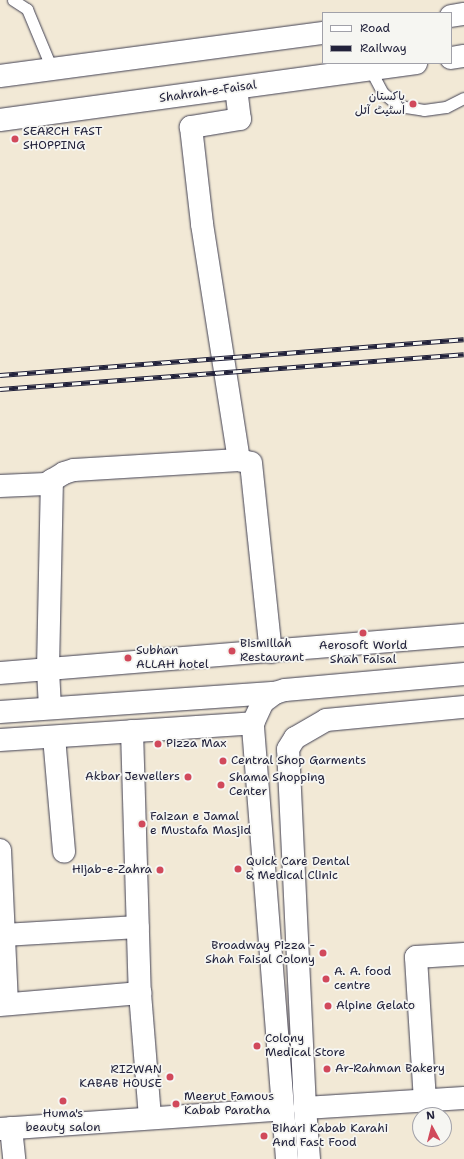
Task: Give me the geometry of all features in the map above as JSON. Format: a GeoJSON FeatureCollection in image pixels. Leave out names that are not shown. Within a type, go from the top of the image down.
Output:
{"type":"FeatureCollection","features":[{"type":"Feature","properties":{"kind":"main road"},"geometry":{"type":"LineString","coordinates":[[452,16],[464,14]]}},
{"type":"Feature","properties":{"kind":"main road"},"geometry":{"type":"LineString","coordinates":[[0,76],[322,33]]}},
{"type":"Feature","properties":{"kind":"main road"},"geometry":{"type":"LineString","coordinates":[[452,58],[464,56]]}},
{"type":"Feature","properties":{"kind":"main road","name":"Shahrah-e-Faisal"},"geometry":{"type":"LineString","coordinates":[[0,120],[408,64]]}},
{"type":"Feature","properties":{"kind":"main road"},"geometry":{"type":"LineString","coordinates":[[236,88],[240,119],[191,126],[202,224],[239,460]]}},
{"type":"Feature","properties":{"kind":"main road"},"geometry":{"type":"LineString","coordinates":[[0,486],[38,485],[74,470],[239,460],[251,463],[253,468],[271,652]]}},
{"type":"Feature","properties":{"kind":"main road"},"geometry":{"type":"LineString","coordinates":[[50,708],[48,669],[52,480]]}},
{"type":"Feature","properties":{"kind":"main road"},"geometry":{"type":"LineString","coordinates":[[0,672],[271,652],[464,635]]}},
{"type":"Feature","properties":{"kind":"main road"},"geometry":{"type":"LineString","coordinates":[[0,712],[275,693],[285,690],[464,674]]}},
{"type":"Feature","properties":{"kind":"main road"},"geometry":{"type":"LineString","coordinates":[[275,693],[263,702],[253,723],[287,1159]]}},
{"type":"Feature","properties":{"kind":"main road"},"geometry":{"type":"LineString","coordinates":[[309,1159],[305,1108],[288,749],[295,738],[326,720],[464,707]]}},
{"type":"Feature","properties":{"kind":"main road"},"geometry":{"type":"LineString","coordinates":[[0,740],[253,723]]}},
{"type":"Feature","properties":{"kind":"main road"},"geometry":{"type":"LineString","coordinates":[[132,731],[140,993],[150,1117]]}},
{"type":"Feature","properties":{"kind":"main road"},"geometry":{"type":"LineString","coordinates":[[54,737],[64,852]]}},
{"type":"Feature","properties":{"kind":"main road"},"geometry":{"type":"LineString","coordinates":[[0,850],[4,935],[4,1005],[140,993]]}},
{"type":"Feature","properties":{"kind":"main road"},"geometry":{"type":"LineString","coordinates":[[4,935],[138,927]]}},
{"type":"Feature","properties":{"kind":"main road"},"geometry":{"type":"LineString","coordinates":[[425,1101],[416,957],[464,954]]}},
{"type":"Feature","properties":{"kind":"main road"},"geometry":{"type":"LineString","coordinates":[[305,1108],[464,1098]]}},
{"type":"Feature","properties":{"kind":"main road"},"geometry":{"type":"LineString","coordinates":[[14,1159],[5,1128],[283,1109]]}},
{"type":"Feature","properties":{"kind":"lane"},"geometry":{"type":"LineString","coordinates":[[13,0],[27,9],[52,69]]}},
{"type":"Feature","properties":{"kind":"lane"},"geometry":{"type":"LineString","coordinates":[[370,69],[383,93],[399,106],[424,110],[446,107],[464,98]]}},
{"type":"Feature","properties":{"kind":"railway"},"geometry":{"type":"LineString","coordinates":[[0,375],[464,339]]}},
{"type":"Feature","properties":{"kind":"railway"},"geometry":{"type":"LineString","coordinates":[[0,389],[464,354]]}},
{"type":"Feature","properties":{"kind":"place","name":"پاکستان اسٹیٹ آئل"},"geometry":{"type":"Point","coordinates":[413,104]}},
{"type":"Feature","properties":{"kind":"place","name":"SEARCH FAST SHOPPING"},"geometry":{"type":"Point","coordinates":[15,139]}},
{"type":"Feature","properties":{"kind":"place","name":"Aerosoft World Shah Faisal"},"geometry":{"type":"Point","coordinates":[363,633]}},
{"type":"Feature","properties":{"kind":"place","name":"Bismillah Restaurant"},"geometry":{"type":"Point","coordinates":[232,651]}},
{"type":"Feature","properties":{"kind":"place","name":"Subhan ALLAH hotel"},"geometry":{"type":"Point","coordinates":[128,658]}},
{"type":"Feature","properties":{"kind":"place","name":"Pizza Max"},"geometry":{"type":"Point","coordinates":[158,744]}},
{"type":"Feature","properties":{"kind":"place","name":"Central Shop Garments"},"geometry":{"type":"Point","coordinates":[223,761]}},
{"type":"Feature","properties":{"kind":"place","name":"Akbar Jewellers"},"geometry":{"type":"Point","coordinates":[188,777]}},
{"type":"Feature","properties":{"kind":"place","name":"Shama Shopping Center"},"geometry":{"type":"Point","coordinates":[221,785]}},
{"type":"Feature","properties":{"kind":"place","name":"Faizan e Jamal e Mustafa Masjid"},"geometry":{"type":"Point","coordinates":[142,824]}},
{"type":"Feature","properties":{"kind":"place","name":"Quick Care Dental & Medical Clinic"},"geometry":{"type":"Point","coordinates":[238,869]}},
{"type":"Feature","properties":{"kind":"place","name":"Hijab-e-Zahra"},"geometry":{"type":"Point","coordinates":[160,870]}},
{"type":"Feature","properties":{"kind":"place","name":"Broadway Pizza - Shah Faisal Colony"},"geometry":{"type":"Point","coordinates":[323,953]}},
{"type":"Feature","properties":{"kind":"place","name":"A. A. food centre"},"geometry":{"type":"Point","coordinates":[326,979]}},
{"type":"Feature","properties":{"kind":"place","name":"Alpine Gelato"},"geometry":{"type":"Point","coordinates":[328,1006]}},
{"type":"Feature","properties":{"kind":"place","name":"Colony Medical Store"},"geometry":{"type":"Point","coordinates":[257,1046]}},
{"type":"Feature","properties":{"kind":"place","name":"Ar-Rahman Bakery"},"geometry":{"type":"Point","coordinates":[327,1069]}},
{"type":"Feature","properties":{"kind":"place","name":"RIZWAN KABAB HOUSE"},"geometry":{"type":"Point","coordinates":[170,1077]}},
{"type":"Feature","properties":{"kind":"place","name":"Huma's beauty salon"},"geometry":{"type":"Point","coordinates":[63,1101]}},
{"type":"Feature","properties":{"kind":"place","name":"Meerut Famous Kabab Paratha"},"geometry":{"type":"Point","coordinates":[176,1104]}},
{"type":"Feature","properties":{"kind":"place","name":"Bihari Kabab Karahi And Fast Food"},"geometry":{"type":"Point","coordinates":[264,1136]}}]}
